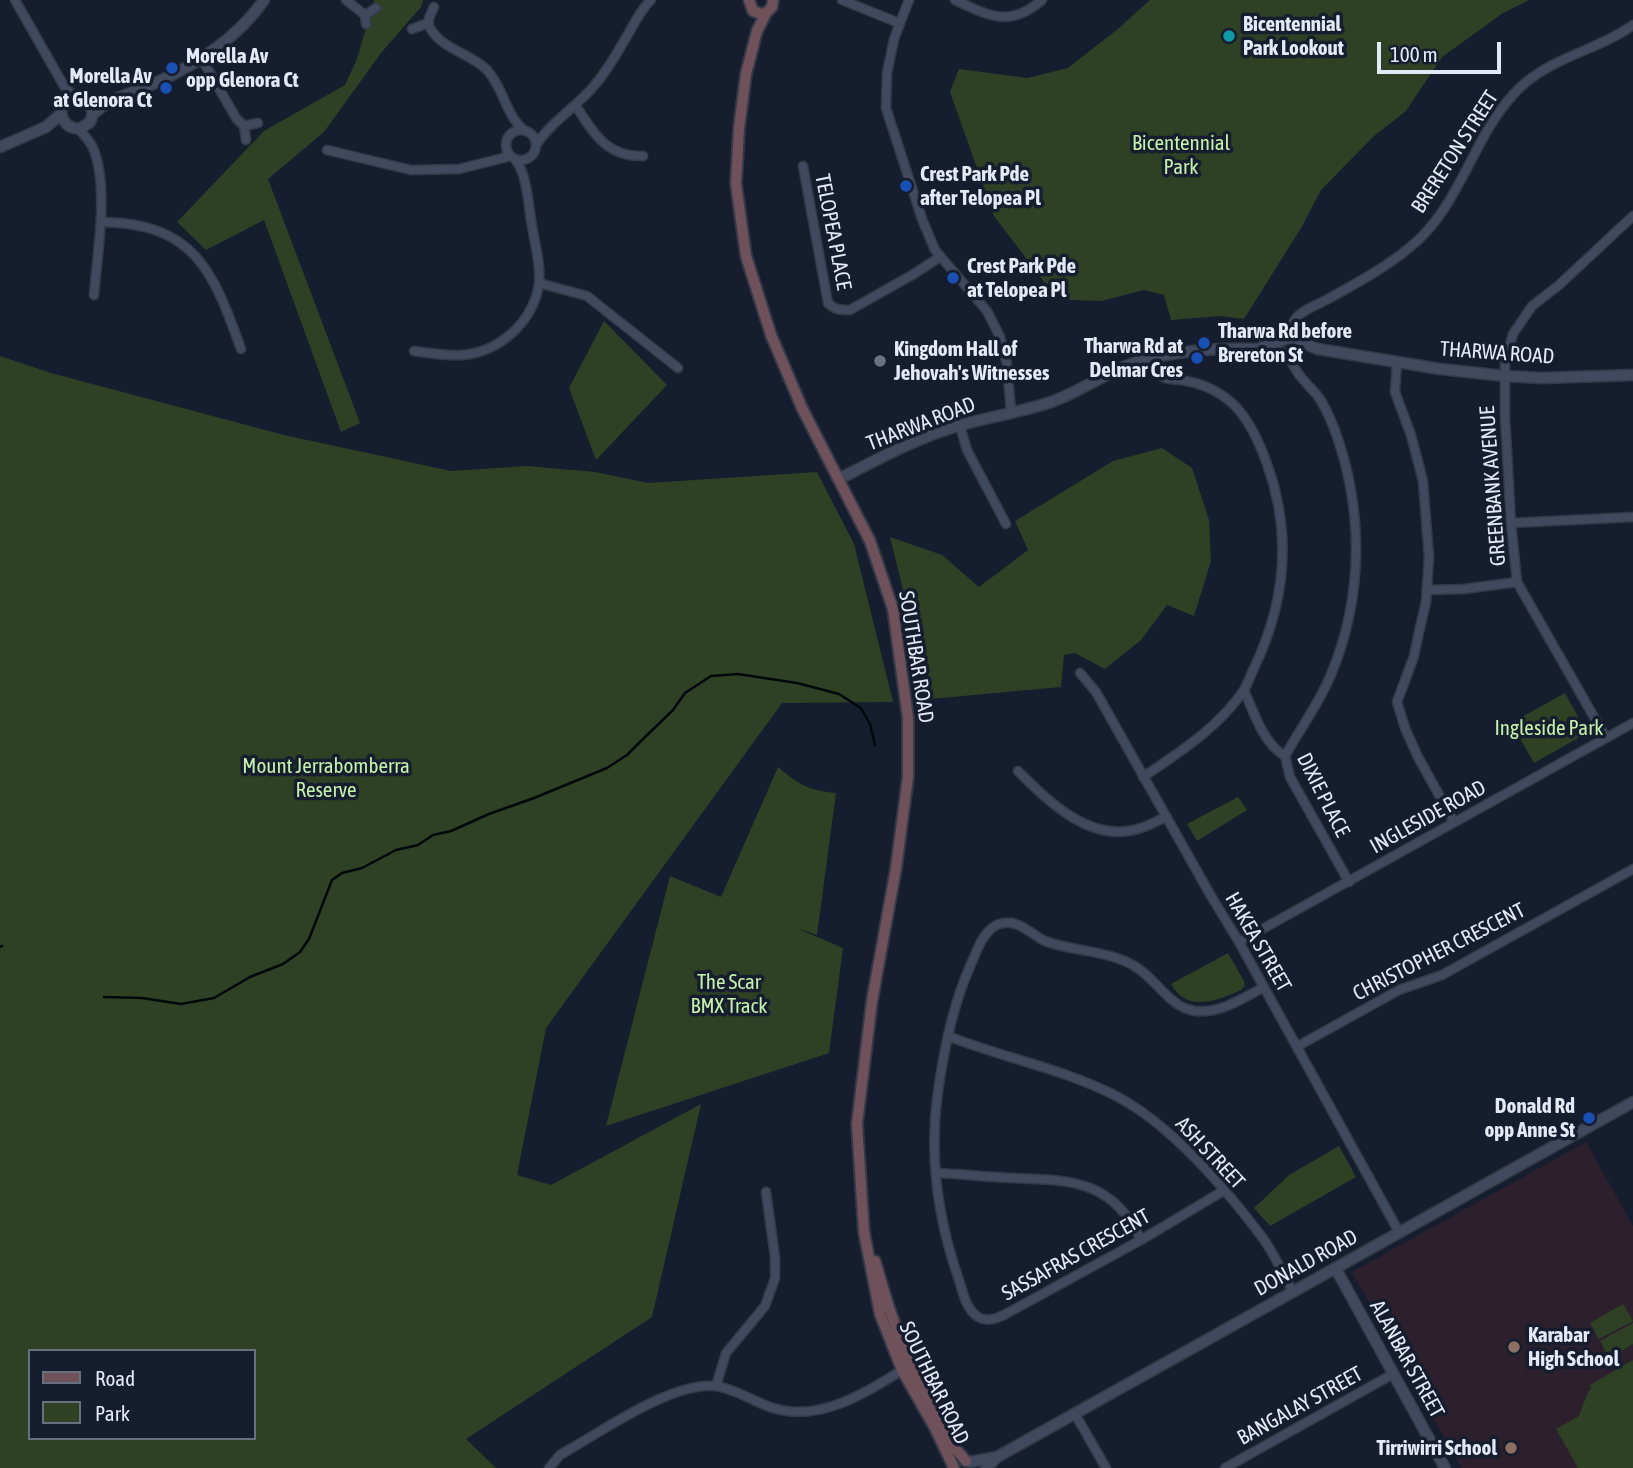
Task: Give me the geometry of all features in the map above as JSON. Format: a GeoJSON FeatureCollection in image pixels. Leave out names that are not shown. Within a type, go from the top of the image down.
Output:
{"type":"FeatureCollection","features":[{"type":"Feature","properties":{"kind":"main road"},"geometry":{"type":"LineString","coordinates":[[755,8],[772,7],[773,0]]}},
{"type":"Feature","properties":{"kind":"main road","name":"SOUTHBAR ROAD"},"geometry":{"type":"LineString","coordinates":[[755,8],[757,31],[746,74],[736,184],[746,257],[771,335],[803,408],[870,541],[893,609],[908,718],[908,777],[896,868],[872,1001],[857,1124],[864,1232],[906,1368],[954,1468]]}},
{"type":"Feature","properties":{"kind":"main road","name":"SOUTHBAR ROAD"},"geometry":{"type":"LineString","coordinates":[[906,1368],[954,1447],[971,1464]]}},
{"type":"Feature","properties":{"kind":"main road"},"geometry":{"type":"LineString","coordinates":[[954,1468],[961,1462],[971,1464]]}},
{"type":"Feature","properties":{"kind":"street"},"geometry":{"type":"LineString","coordinates":[[15,0],[64,86],[75,97],[106,102]]}},
{"type":"Feature","properties":{"kind":"street"},"geometry":{"type":"LineString","coordinates":[[346,0],[365,20],[376,8]]}},
{"type":"Feature","properties":{"kind":"street"},"geometry":{"type":"LineString","coordinates":[[741,0],[755,8]]}},
{"type":"Feature","properties":{"kind":"street"},"geometry":{"type":"LineString","coordinates":[[842,0],[900,23]]}},
{"type":"Feature","properties":{"kind":"street"},"geometry":{"type":"LineString","coordinates":[[909,0],[887,73],[887,108],[922,219],[940,257],[987,312],[1000,337],[1007,364],[1011,412]]}},
{"type":"Feature","properties":{"kind":"street"},"geometry":{"type":"LineString","coordinates":[[955,0],[990,15],[1009,18],[1027,12],[1042,0]]}},
{"type":"Feature","properties":{"kind":"street"},"geometry":{"type":"LineString","coordinates":[[327,150],[411,170],[459,169],[489,160],[513,157],[525,159],[608,68],[649,1]]}},
{"type":"Feature","properties":{"kind":"street"},"geometry":{"type":"LineString","coordinates":[[79,129],[106,102],[151,85],[202,59],[245,24],[260,2]]}},
{"type":"Feature","properties":{"kind":"street"},"geometry":{"type":"LineString","coordinates":[[412,29],[428,23],[434,7]]}},
{"type":"Feature","properties":{"kind":"street"},"geometry":{"type":"LineString","coordinates":[[428,23],[446,45],[479,63],[490,73],[510,112],[527,132],[535,149],[527,167],[525,183]]}},
{"type":"Feature","properties":{"kind":"street","name":"BRERETON STREET"},"geometry":{"type":"LineString","coordinates":[[1288,346],[1298,315],[1368,276],[1411,247],[1440,215],[1463,179],[1494,118],[1524,84],[1559,61],[1605,42],[1633,24]]}},
{"type":"Feature","properties":{"kind":"street"},"geometry":{"type":"LineString","coordinates":[[202,59],[236,118],[244,126],[246,140]]}},
{"type":"Feature","properties":{"kind":"street"},"geometry":{"type":"LineString","coordinates":[[0,147],[46,127],[61,114],[65,103],[64,86]]}},
{"type":"Feature","properties":{"kind":"street"},"geometry":{"type":"LineString","coordinates":[[65,103],[75,97]]}},
{"type":"Feature","properties":{"kind":"street"},"geometry":{"type":"LineString","coordinates":[[87,100],[91,106],[91,143],[100,185],[101,222],[94,295]]}},
{"type":"Feature","properties":{"kind":"street"},"geometry":{"type":"LineString","coordinates":[[576,106],[600,142],[627,156],[643,156]]}},
{"type":"Feature","properties":{"kind":"street"},"geometry":{"type":"LineString","coordinates":[[489,160],[499,153],[511,134],[510,112]]}},
{"type":"Feature","properties":{"kind":"street"},"geometry":{"type":"LineString","coordinates":[[61,114],[67,125]]}},
{"type":"Feature","properties":{"kind":"street"},"geometry":{"type":"LineString","coordinates":[[244,126],[258,123]]}},
{"type":"Feature","properties":{"kind":"street"},"geometry":{"type":"LineString","coordinates":[[511,134],[555,124]]}},
{"type":"Feature","properties":{"kind":"street"},"geometry":{"type":"LineString","coordinates":[[46,127],[67,125],[79,129],[91,143]]}},
{"type":"Feature","properties":{"kind":"street"},"geometry":{"type":"LineString","coordinates":[[414,351],[461,355],[484,350],[500,343],[518,328],[527,316],[539,283],[525,183],[520,165],[507,143]]}},
{"type":"Feature","properties":{"kind":"street","name":"TELOPEA PLACE"},"geometry":{"type":"LineString","coordinates":[[803,166],[828,303],[839,311],[850,310],[940,257]]}},
{"type":"Feature","properties":{"kind":"street","name":"GREENBANK AVENUE"},"geometry":{"type":"LineString","coordinates":[[1606,738],[1517,582],[1511,523],[1505,376],[1508,346],[1532,306],[1559,285],[1633,216]]}},
{"type":"Feature","properties":{"kind":"street"},"geometry":{"type":"LineString","coordinates":[[101,222],[119,222],[154,230],[197,255],[217,285],[241,349]]}},
{"type":"Feature","properties":{"kind":"street"},"geometry":{"type":"LineString","coordinates":[[539,283],[587,296],[678,368]]}},
{"type":"Feature","properties":{"kind":"street"},"geometry":{"type":"LineString","coordinates":[[1285,756],[1330,678],[1342,645],[1352,594],[1357,539],[1350,480],[1332,424],[1319,397],[1296,373],[1288,346]]}},
{"type":"Feature","properties":{"kind":"street","name":"THARWA ROAD"},"geometry":{"type":"LineString","coordinates":[[839,480],[905,447],[960,426],[1055,401],[1091,381],[1147,359],[1181,352],[1288,346],[1505,376],[1542,378],[1633,375]]}},
{"type":"Feature","properties":{"kind":"street"},"geometry":{"type":"LineString","coordinates":[[1143,776],[1201,736],[1244,690],[1263,650],[1273,620],[1283,549],[1278,493],[1252,429],[1237,407],[1208,386],[1165,378],[1152,368],[1147,359]]}},
{"type":"Feature","properties":{"kind":"street"},"geometry":{"type":"LineString","coordinates":[[1397,362],[1395,392],[1418,459],[1427,503],[1429,558],[1427,590],[1414,656],[1397,702],[1418,757],[1454,822]]}},
{"type":"Feature","properties":{"kind":"street"},"geometry":{"type":"LineString","coordinates":[[960,426],[971,459],[1006,524]]}},
{"type":"Feature","properties":{"kind":"street"},"geometry":{"type":"LineString","coordinates":[[1511,523],[1633,517]]}},
{"type":"Feature","properties":{"kind":"street"},"geometry":{"type":"LineString","coordinates":[[1427,590],[1464,589],[1517,582]]}},
{"type":"Feature","properties":{"kind":"street","name":"HAKEA STREET"},"geometry":{"type":"LineString","coordinates":[[1080,673],[1096,692],[1239,942],[1399,1232]]}},
{"type":"Feature","properties":{"kind":"street","name":"DIXIE PLACE"},"geometry":{"type":"LineString","coordinates":[[1244,690],[1274,749],[1285,756],[1290,777],[1349,882]]}},
{"type":"Feature","properties":{"kind":"street","name":"INGLESIDE ROAD"},"geometry":{"type":"LineString","coordinates":[[1239,942],[1633,723]]}},
{"type":"Feature","properties":{"kind":"street"},"geometry":{"type":"LineString","coordinates":[[1018,771],[1047,800],[1084,825],[1114,831],[1139,829],[1167,817]]}},
{"type":"Feature","properties":{"kind":"street","name":"CHRISTOPHER CRESCENT"},"geometry":{"type":"LineString","coordinates":[[1298,1046],[1399,990],[1442,975],[1633,869]]}},
{"type":"Feature","properties":{"kind":"street","name":"SASSAFRAS CRESCENT"},"geometry":{"type":"LineString","coordinates":[[1223,1191],[1141,1240],[1003,1315],[984,1320],[968,1305],[952,1262],[936,1173],[938,1094],[948,1036],[966,975],[981,942],[990,930],[1001,923],[1016,924],[1042,940],[1057,945],[1125,962],[1147,975],[1169,997],[1186,1009],[1220,1009],[1264,987]]}},
{"type":"Feature","properties":{"kind":"street","name":"ASH STREET"},"geometry":{"type":"LineString","coordinates":[[948,1036],[1117,1096],[1176,1138],[1263,1238],[1293,1292]]}},
{"type":"Feature","properties":{"kind":"street","name":"DONALD ROAD"},"geometry":{"type":"LineString","coordinates":[[971,1464],[997,1457],[1632,1103]]}},
{"type":"Feature","properties":{"kind":"street"},"geometry":{"type":"LineString","coordinates":[[936,1173],[1087,1185],[1121,1208],[1133,1223],[1141,1240]]}},
{"type":"Feature","properties":{"kind":"street"},"geometry":{"type":"LineString","coordinates":[[716,1386],[726,1353],[765,1306],[775,1278],[775,1257],[766,1192]]}},
{"type":"Feature","properties":{"kind":"street","name":"ALANBAR STREET"},"geometry":{"type":"LineString","coordinates":[[1336,1269],[1445,1468]]}},
{"type":"Feature","properties":{"kind":"street"},"geometry":{"type":"LineString","coordinates":[[549,1468],[560,1455],[570,1449],[668,1395],[685,1389],[716,1386],[773,1408],[798,1412],[827,1408],[858,1396],[906,1368]]}},
{"type":"Feature","properties":{"kind":"street","name":"BANGALAY STREET"},"geometry":{"type":"LineString","coordinates":[[1225,1468],[1392,1374]]}},
{"type":"Feature","properties":{"kind":"street"},"geometry":{"type":"LineString","coordinates":[[1075,1414],[1106,1468]]}},
{"type":"Feature","properties":{"kind":"street","name":"DONALD ROAD"},"geometry":{"type":"LineString","coordinates":[[986,1468],[997,1457]]}},
{"type":"Feature","properties":{"kind":"shaded area","name":"Karabar High School"},"geometry":{"type":"Polygon","coordinates":[[[1586,1142],[1633,1226],[1633,1468],[1461,1468],[1352,1272],[1586,1142]]]}},
{"type":"Feature","properties":{"kind":"green space"},"geometry":{"type":"Polygon","coordinates":[[[374,0],[423,0],[421,7],[381,53],[324,132],[268,179],[360,423],[341,432],[264,220],[206,250],[177,222],[264,131],[345,85],[357,59],[374,0]]]}},
{"type":"Feature","properties":{"kind":"green space","name":"Bicentennial Park"},"geometry":{"type":"Polygon","coordinates":[[[1150,0],[1529,0],[1503,13],[1442,57],[1406,111],[1374,136],[1321,190],[1301,228],[1244,319],[1221,316],[1171,320],[1164,295],[1144,290],[1101,301],[1070,300],[1048,287],[994,216],[950,92],[959,69],[1027,78],[1068,68],[1150,0]]]}},
{"type":"Feature","properties":{"kind":"green space"},"geometry":{"type":"Polygon","coordinates":[[[604,321],[667,385],[596,460],[569,388],[604,321]]]}},
{"type":"Feature","properties":{"kind":"green space","name":"Mount Jerrabomberra Reserve"},"geometry":{"type":"Polygon","coordinates":[[[0,356],[51,373],[284,435],[451,471],[527,466],[595,472],[648,483],[817,472],[854,544],[893,702],[782,703],[546,1028],[517,1175],[551,1185],[701,1104],[652,1317],[466,1439],[496,1468],[0,1468],[0,356]]]}},
{"type":"Feature","properties":{"kind":"green space"},"geometry":{"type":"Polygon","coordinates":[[[1162,448],[1192,468],[1209,520],[1211,561],[1194,616],[1167,605],[1141,640],[1105,669],[1075,653],[1064,655],[1061,687],[930,699],[890,537],[942,555],[979,587],[1028,550],[1015,521],[1113,461],[1162,448]]]}},
{"type":"Feature","properties":{"kind":"green space","name":"Ingleside Park"},"geometry":{"type":"Polygon","coordinates":[[[1565,693],[1587,733],[1534,763],[1511,723],[1565,693]]]}},
{"type":"Feature","properties":{"kind":"green space","name":"The Scar BMX Track"},"geometry":{"type":"Polygon","coordinates":[[[778,767],[804,786],[836,793],[817,935],[796,928],[843,948],[829,1053],[606,1126],[670,876],[721,897],[778,767]]]}},
{"type":"Feature","properties":{"kind":"green space"},"geometry":{"type":"Polygon","coordinates":[[[1238,797],[1247,810],[1197,841],[1187,824],[1238,797]]]}},
{"type":"Feature","properties":{"kind":"green space"},"geometry":{"type":"Polygon","coordinates":[[[1228,953],[1244,981],[1245,986],[1241,990],[1213,1001],[1194,1002],[1185,999],[1171,984],[1228,953]]]}},
{"type":"Feature","properties":{"kind":"green space"},"geometry":{"type":"Polygon","coordinates":[[[1339,1146],[1356,1177],[1270,1226],[1254,1208],[1289,1175],[1339,1146]]]}},
{"type":"Feature","properties":{"kind":"green space"},"geometry":{"type":"Polygon","coordinates":[[[1623,1304],[1633,1321],[1599,1339],[1590,1323],[1623,1304]]]}},
{"type":"Feature","properties":{"kind":"green space"},"geometry":{"type":"Polygon","coordinates":[[[1633,1323],[1633,1344],[1609,1358],[1600,1341],[1633,1323]]]}},
{"type":"Feature","properties":{"kind":"green space"},"geometry":{"type":"Polygon","coordinates":[[[1633,1360],[1633,1468],[1578,1468],[1556,1429],[1579,1416],[1591,1389],[1590,1385],[1633,1360]]]}},
{"type":"Feature","properties":{"kind":"waterway"},"geometry":{"type":"LineString","coordinates":[[104,997],[142,998],[181,1004],[214,998],[250,977],[283,964],[300,952],[309,939],[332,880],[342,873],[362,868],[396,850],[418,845],[433,835],[451,831],[607,768],[627,755],[673,710],[685,693],[711,676],[738,674],[797,683],[839,694],[861,708],[870,724],[875,745]]}},
{"type":"Feature","properties":{"kind":"place","name":"Bicentennial Park Lookout"},"geometry":{"type":"Point","coordinates":[1229,36]}},
{"type":"Feature","properties":{"kind":"place","name":"Morella Av opp Glenora Ct"},"geometry":{"type":"Point","coordinates":[172,68]}},
{"type":"Feature","properties":{"kind":"place","name":"Morella Av at Glenora Ct"},"geometry":{"type":"Point","coordinates":[166,88]}},
{"type":"Feature","properties":{"kind":"place","name":"Crest Park Pde after Telopea Pl"},"geometry":{"type":"Point","coordinates":[906,186]}},
{"type":"Feature","properties":{"kind":"place","name":"Crest Park Pde at Telopea Pl"},"geometry":{"type":"Point","coordinates":[953,278]}},
{"type":"Feature","properties":{"kind":"place","name":"Tharwa Rd before Brereton St"},"geometry":{"type":"Point","coordinates":[1204,343]}},
{"type":"Feature","properties":{"kind":"place","name":"Tharwa Rd at Delmar Cres"},"geometry":{"type":"Point","coordinates":[1197,358]}},
{"type":"Feature","properties":{"kind":"place","name":"Kingdom Hall of Jehovah's Witnesses"},"geometry":{"type":"Point","coordinates":[880,361]}},
{"type":"Feature","properties":{"kind":"place","name":"Donald Rd opp Anne St"},"geometry":{"type":"Point","coordinates":[1589,1118]}},
{"type":"Feature","properties":{"kind":"place","name":"Karabar High School"},"geometry":{"type":"Point","coordinates":[1514,1347]}},
{"type":"Feature","properties":{"kind":"place","name":"Tirriwirri School"},"geometry":{"type":"Point","coordinates":[1511,1448]}}]}
